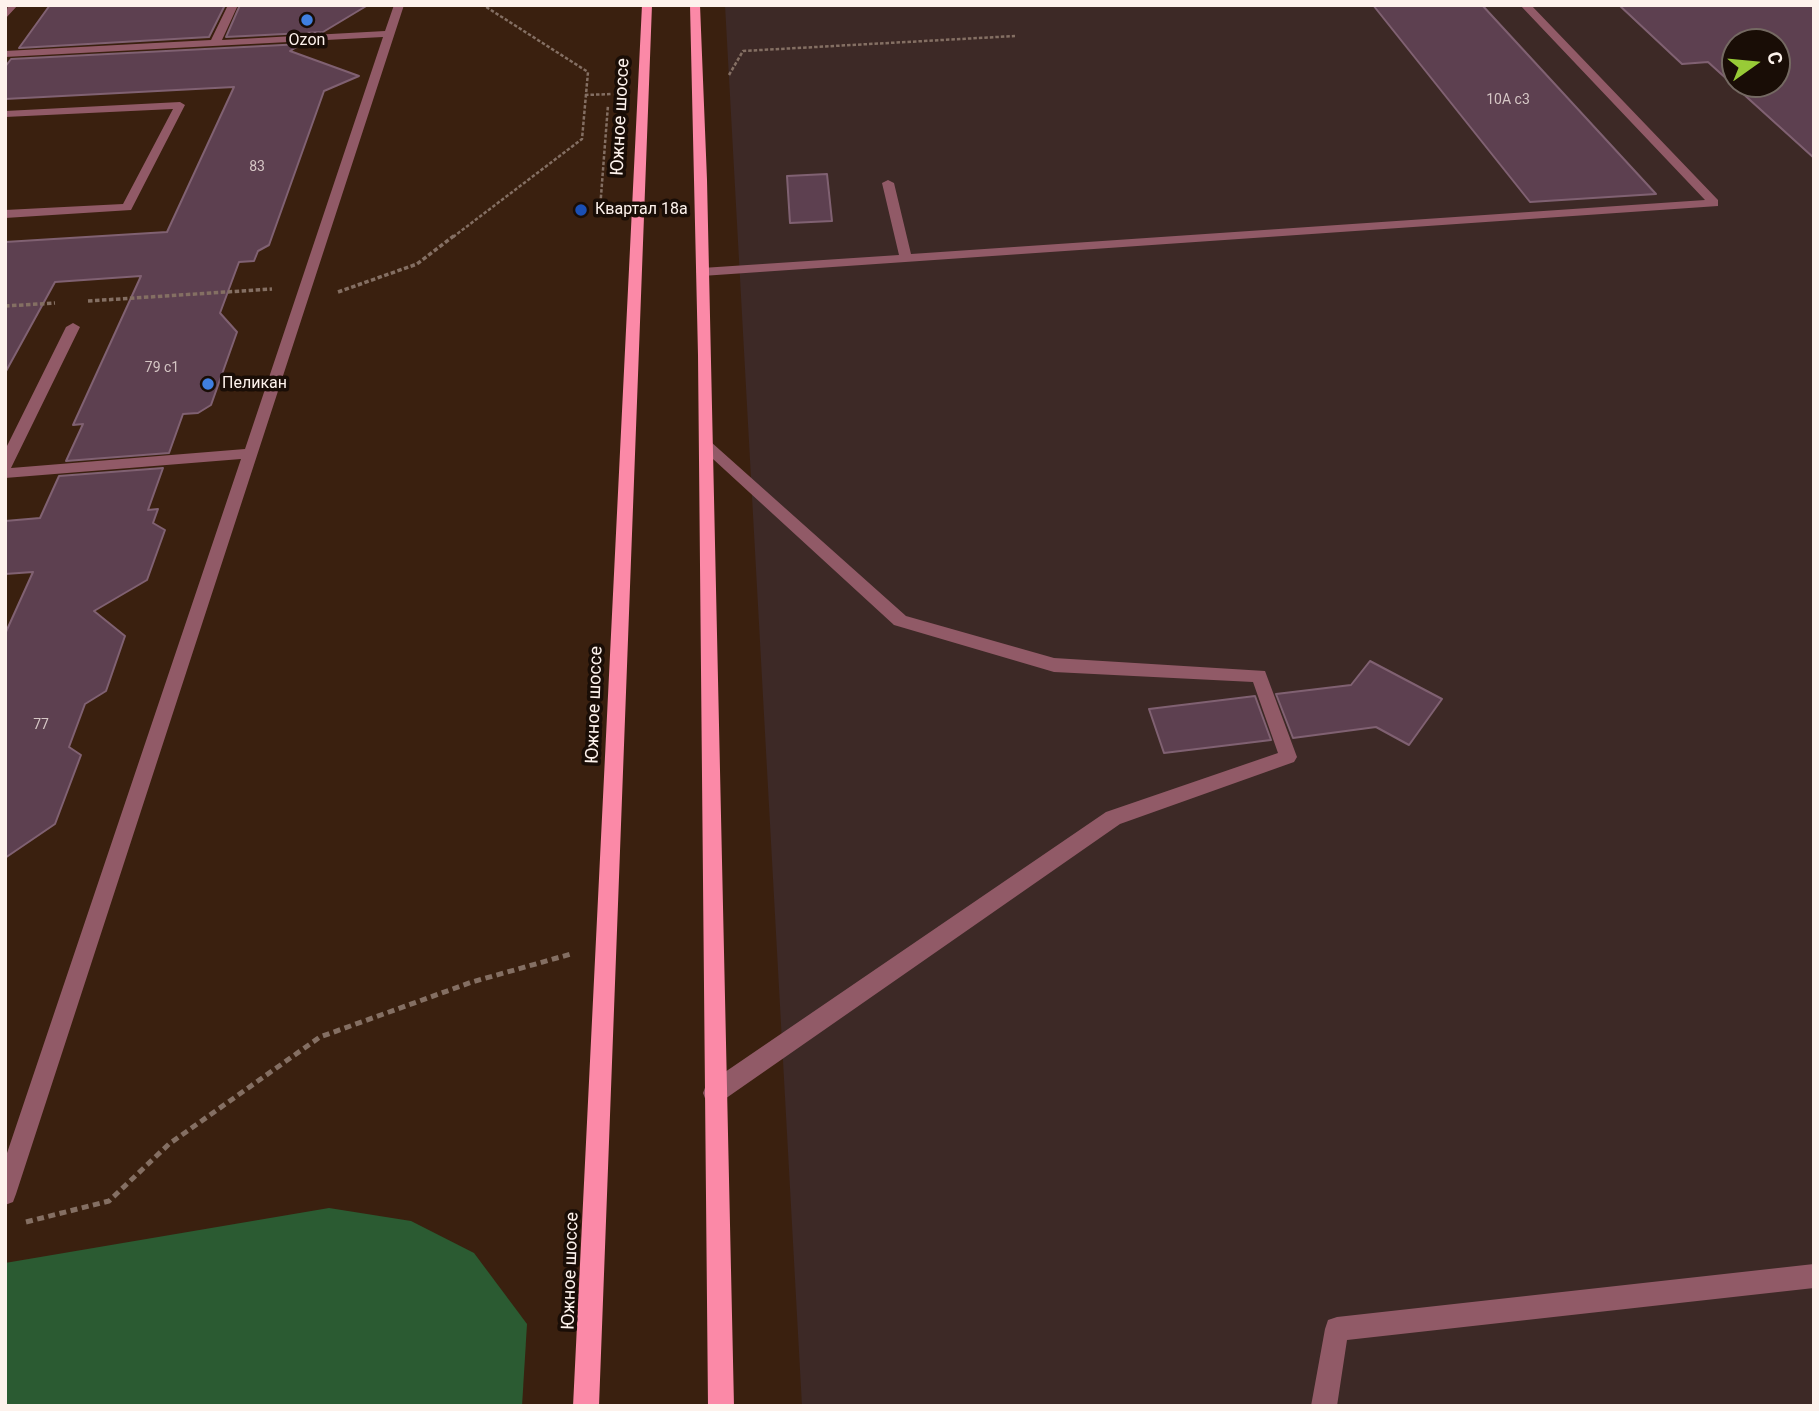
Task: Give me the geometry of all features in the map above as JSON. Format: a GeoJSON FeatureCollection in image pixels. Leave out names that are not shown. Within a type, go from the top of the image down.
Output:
{"type":"FeatureCollection","features":[{"type":"Feature","properties":{"kind":"main road","name":"Южное шоссе"},"geometry":{"type":"LineString","coordinates":[[586,1406],[647,5]]}},
{"type":"Feature","properties":{"kind":"main road"},"geometry":{"type":"LineString","coordinates":[[695,5],[706,445],[714,1093],[721,1406]]}},
{"type":"Feature","properties":{"kind":"lane"},"geometry":{"type":"LineString","coordinates":[[5,16],[13,5]]}},
{"type":"Feature","properties":{"kind":"lane"},"geometry":{"type":"LineString","coordinates":[[215,43],[233,5]]}},
{"type":"Feature","properties":{"kind":"lane"},"geometry":{"type":"LineString","coordinates":[[5,1194],[399,5]]}},
{"type":"Feature","properties":{"kind":"lane"},"geometry":{"type":"LineString","coordinates":[[702,272],[1714,203],[1525,5]]}},
{"type":"Feature","properties":{"kind":"lane"},"geometry":{"type":"LineString","coordinates":[[5,54],[389,34]]}},
{"type":"Feature","properties":{"kind":"lane"},"geometry":{"type":"LineString","coordinates":[[5,114],[180,105],[127,206],[5,214]]}},
{"type":"Feature","properties":{"kind":"lane"},"geometry":{"type":"LineString","coordinates":[[888,183],[906,259]]}},
{"type":"Feature","properties":{"kind":"lane"},"geometry":{"type":"LineString","coordinates":[[5,465],[73,327]]}},
{"type":"Feature","properties":{"kind":"lane"},"geometry":{"type":"LineString","coordinates":[[706,445],[900,621],[1054,665],[1259,676],[1288,757],[1113,818],[714,1093]]}},
{"type":"Feature","properties":{"kind":"lane"},"geometry":{"type":"LineString","coordinates":[[5,473],[251,453]]}},
{"type":"Feature","properties":{"kind":"lane"},"geometry":{"type":"LineString","coordinates":[[1324,1406],[1338,1329],[1814,1276]]}},
{"type":"Feature","properties":{"kind":"path"},"geometry":{"type":"LineString","coordinates":[[300,306],[417,264],[582,139],[588,72],[483,5]]}},
{"type":"Feature","properties":{"kind":"path"},"geometry":{"type":"LineString","coordinates":[[727,79],[743,51],[1015,36]]}},
{"type":"Feature","properties":{"kind":"path"},"geometry":{"type":"LineString","coordinates":[[585,95],[609,94],[600,209]]}},
{"type":"Feature","properties":{"kind":"path"},"geometry":{"type":"LineString","coordinates":[[87,301],[276,289]]}},
{"type":"Feature","properties":{"kind":"path"},"geometry":{"type":"LineString","coordinates":[[5,306],[60,303]]}},
{"type":"Feature","properties":{"kind":"path"},"geometry":{"type":"LineString","coordinates":[[18,1224],[109,1201],[169,1144],[320,1037],[472,982],[606,944]]}},
{"type":"Feature","properties":{"kind":"shaded area"},"geometry":{"type":"Polygon","coordinates":[[[725,5],[1814,5],[1814,1406],[802,1406],[725,5]]]}},
{"type":"Feature","properties":{"kind":"green space"},"geometry":{"type":"Polygon","coordinates":[[[329,1208],[411,1221],[474,1253],[527,1324],[522,1406],[5,1406],[5,1263],[329,1208]]]}},
{"type":"Feature","properties":{"kind":"building"},"geometry":{"type":"Polygon","coordinates":[[[50,5],[225,5],[209,37],[19,48],[50,5]]]}},
{"type":"Feature","properties":{"kind":"building"},"geometry":{"type":"Polygon","coordinates":[[[240,5],[368,5],[323,32],[226,37],[240,5]]]}},
{"type":"Feature","properties":{"kind":"building"},"geometry":{"type":"Polygon","coordinates":[[[1373,5],[1482,5],[1656,194],[1530,202],[1373,5]]]}},
{"type":"Feature","properties":{"kind":"building"},"geometry":{"type":"Polygon","coordinates":[[[1619,5],[1814,5],[1814,158],[1748,98],[1791,98],[1791,28],[1721,28],[1721,74],[1708,62],[1682,64],[1619,5]]]}},
{"type":"Feature","properties":{"kind":"building"},"geometry":{"type":"Polygon","coordinates":[[[302,44],[290,51],[359,76],[324,91],[269,245],[258,251],[254,261],[239,262],[220,313],[237,332],[211,405],[198,413],[183,414],[169,453],[66,461],[83,424],[73,425],[141,276],[55,282],[5,373],[5,242],[167,232],[234,87],[5,99],[5,67],[11,59],[302,44]]]}},
{"type":"Feature","properties":{"kind":"building"},"geometry":{"type":"Polygon","coordinates":[[[827,174],[832,221],[790,223],[787,176],[827,174]]]}},
{"type":"Feature","properties":{"kind":"building"},"geometry":{"type":"Polygon","coordinates":[[[163,468],[148,510],[158,509],[153,523],[165,530],[147,580],[94,611],[125,636],[106,691],[85,704],[69,747],[81,755],[55,824],[5,858],[5,634],[33,572],[5,574],[5,521],[40,518],[59,476],[163,468]]]}},
{"type":"Feature","properties":{"kind":"building"},"geometry":{"type":"Polygon","coordinates":[[[1370,661],[1442,699],[1409,745],[1376,727],[1293,738],[1276,694],[1351,685],[1370,661]]]}},
{"type":"Feature","properties":{"kind":"building"},"geometry":{"type":"Polygon","coordinates":[[[1255,696],[1271,740],[1164,753],[1149,709],[1255,696]]]}},
{"type":"Feature","properties":{"kind":"place","name":"Ozon"},"geometry":{"type":"Point","coordinates":[307,20]}},
{"type":"Feature","properties":{"kind":"place","name":"Квартал 18а"},"geometry":{"type":"Point","coordinates":[581,210]}},
{"type":"Feature","properties":{"kind":"place","name":"Пеликан"},"geometry":{"type":"Point","coordinates":[208,384]}}]}
